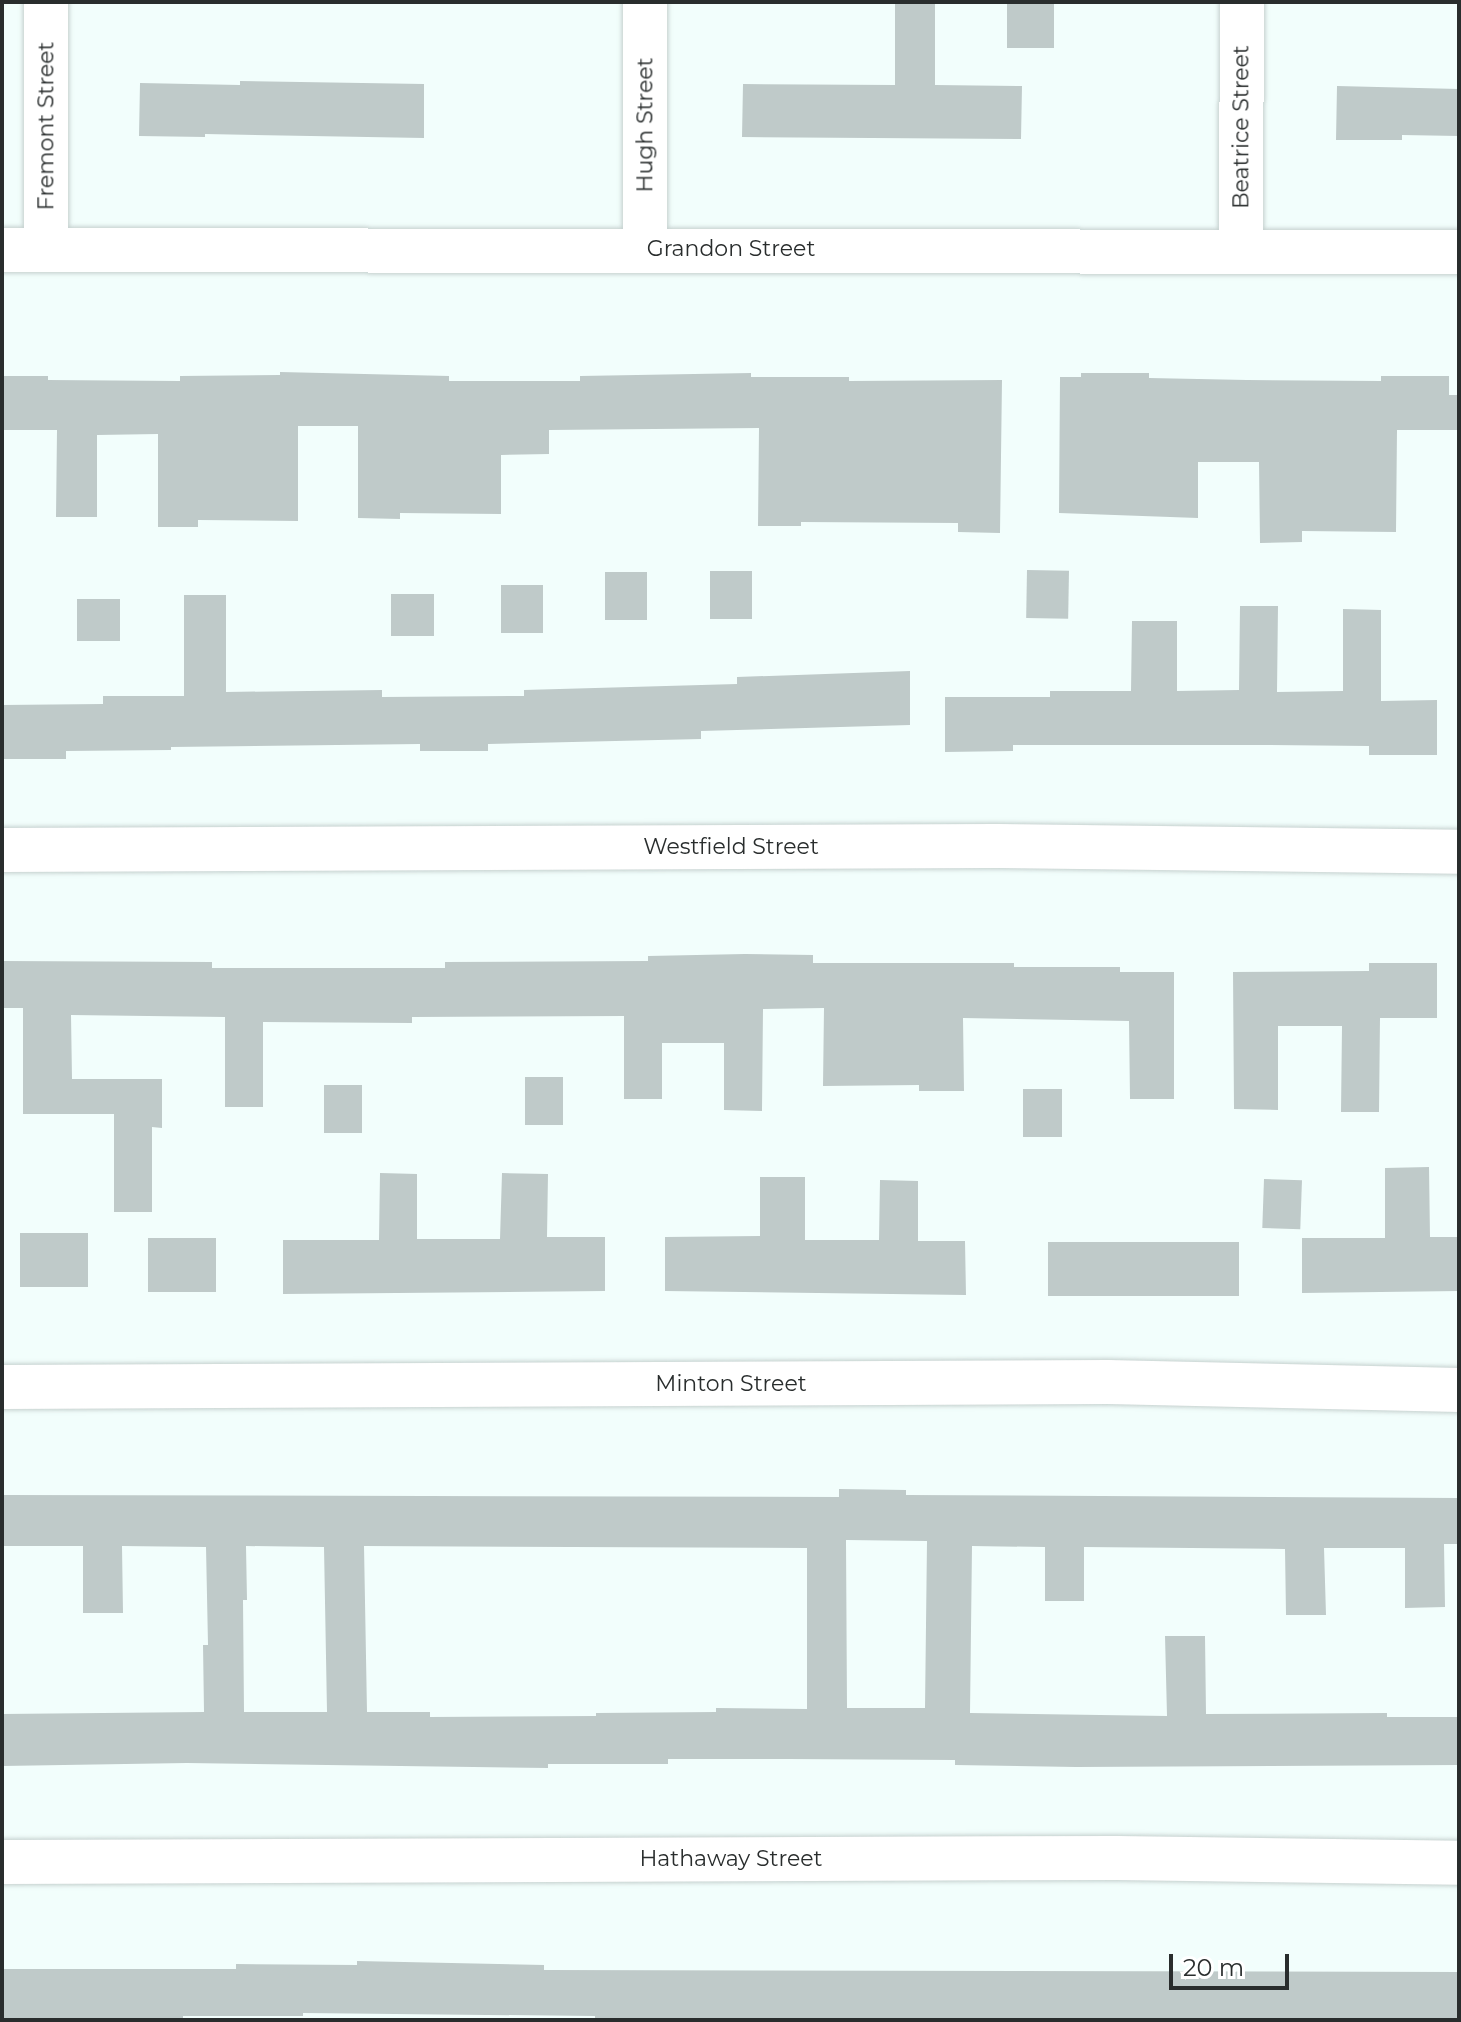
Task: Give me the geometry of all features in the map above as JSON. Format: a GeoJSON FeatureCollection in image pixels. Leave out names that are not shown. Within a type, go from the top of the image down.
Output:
{"type":"FeatureCollection","features":[{"type":"Feature","properties":{"kind":"street","name":"Fremont Street"},"geometry":{"type":"LineString","coordinates":[[46,2],[46,249]]}},
{"type":"Feature","properties":{"kind":"street","name":"Hugh Street"},"geometry":{"type":"LineString","coordinates":[[645,2],[645,249]]}},
{"type":"Feature","properties":{"kind":"street","name":"Beatrice Street"},"geometry":{"type":"LineString","coordinates":[[1241,252],[1242,2]]}},
{"type":"Feature","properties":{"kind":"street","name":"Grandon Street"},"geometry":{"type":"LineString","coordinates":[[2,250],[1459,252]]}},
{"type":"Feature","properties":{"kind":"street","name":"Westfield Street"},"geometry":{"type":"LineString","coordinates":[[2,850],[995,846],[1459,852]]}},
{"type":"Feature","properties":{"kind":"street","name":"Minton Street"},"geometry":{"type":"LineString","coordinates":[[2,1387],[1108,1382],[1459,1390]]}},
{"type":"Feature","properties":{"kind":"street","name":"Hathaway Street"},"geometry":{"type":"LineString","coordinates":[[2,1862],[1117,1858],[1459,1863]]}},
{"type":"Feature","properties":{"kind":"building"},"geometry":{"type":"Polygon","coordinates":[[[895,2],[935,2],[935,85],[1022,86],[1021,139],[742,137],[743,84],[895,85],[895,2]]]}},
{"type":"Feature","properties":{"kind":"building"},"geometry":{"type":"Polygon","coordinates":[[[1007,2],[1054,2],[1054,48],[1007,48],[1007,2]]]}},
{"type":"Feature","properties":{"kind":"building"},"geometry":{"type":"Polygon","coordinates":[[[240,81],[424,84],[424,138],[205,134],[205,137],[139,136],[140,83],[240,85],[240,81]]]}},
{"type":"Feature","properties":{"kind":"building"},"geometry":{"type":"Polygon","coordinates":[[[1337,86],[1459,89],[1459,136],[1402,135],[1402,140],[1336,140],[1337,86]]]}},
{"type":"Feature","properties":{"kind":"building"},"geometry":{"type":"Polygon","coordinates":[[[280,372],[449,376],[449,381],[580,381],[580,376],[751,373],[751,377],[849,377],[849,381],[1002,380],[1000,533],[958,532],[958,523],[801,522],[801,526],[758,526],[759,428],[549,430],[549,454],[501,455],[501,514],[400,513],[400,519],[358,518],[358,426],[298,426],[298,521],[198,520],[198,527],[158,527],[158,434],[97,435],[97,517],[56,517],[57,430],[2,430],[2,376],[48,376],[48,380],[180,381],[180,376],[280,375],[280,372]]]}},
{"type":"Feature","properties":{"kind":"building"},"geometry":{"type":"Polygon","coordinates":[[[1081,373],[1149,373],[1149,378],[1247,380],[1381,381],[1381,376],[1449,376],[1449,395],[1459,395],[1459,430],[1397,430],[1396,532],[1302,531],[1302,542],[1260,543],[1259,462],[1198,462],[1198,518],[1059,513],[1060,377],[1081,377],[1081,373]]]}},
{"type":"Feature","properties":{"kind":"building"},"geometry":{"type":"Polygon","coordinates":[[[1027,570],[1069,571],[1068,619],[1026,618],[1027,570]]]}},
{"type":"Feature","properties":{"kind":"building"},"geometry":{"type":"Polygon","coordinates":[[[710,571],[752,571],[752,619],[710,619],[710,571]]]}},
{"type":"Feature","properties":{"kind":"building"},"geometry":{"type":"Polygon","coordinates":[[[605,572],[647,572],[647,620],[605,620],[605,572]]]}},
{"type":"Feature","properties":{"kind":"building"},"geometry":{"type":"Polygon","coordinates":[[[501,585],[543,585],[543,633],[501,633],[501,585]]]}},
{"type":"Feature","properties":{"kind":"building"},"geometry":{"type":"Polygon","coordinates":[[[391,594],[434,594],[434,636],[391,636],[391,594]]]}},
{"type":"Feature","properties":{"kind":"building"},"geometry":{"type":"Polygon","coordinates":[[[184,595],[226,595],[226,692],[382,690],[382,697],[524,696],[524,690],[737,684],[737,677],[910,671],[910,725],[701,731],[701,739],[488,744],[488,751],[420,751],[420,744],[171,747],[171,750],[66,751],[66,759],[2,759],[2,705],[103,704],[103,696],[184,696],[184,595]]]}},
{"type":"Feature","properties":{"kind":"building"},"geometry":{"type":"Polygon","coordinates":[[[77,599],[120,599],[120,641],[77,641],[77,599]]]}},
{"type":"Feature","properties":{"kind":"building"},"geometry":{"type":"Polygon","coordinates":[[[1240,606],[1278,606],[1277,692],[1343,691],[1343,609],[1381,610],[1381,701],[1437,700],[1437,755],[1369,755],[1369,746],[1263,745],[1013,745],[1013,751],[945,752],[945,697],[1050,697],[1050,691],[1131,691],[1132,621],[1177,621],[1177,691],[1239,690],[1240,606]]]}},
{"type":"Feature","properties":{"kind":"building"},"geometry":{"type":"Polygon","coordinates":[[[813,955],[813,963],[1014,963],[1014,967],[1120,967],[1120,972],[1174,972],[1174,1099],[1130,1099],[1129,1021],[963,1018],[964,1091],[919,1091],[919,1085],[823,1086],[824,1008],[763,1009],[762,1111],[724,1110],[724,1043],[662,1043],[662,1099],[624,1099],[624,1016],[412,1017],[412,1023],[263,1022],[263,1107],[225,1107],[225,1017],[71,1015],[72,1079],[162,1079],[162,1128],[152,1127],[152,1212],[114,1212],[114,1114],[23,1114],[23,1008],[2,1008],[2,961],[212,962],[212,968],[445,968],[445,962],[648,961],[648,956],[813,955]]]}},
{"type":"Feature","properties":{"kind":"building"},"geometry":{"type":"Polygon","coordinates":[[[1369,963],[1437,963],[1437,1018],[1380,1018],[1379,1112],[1341,1112],[1342,1026],[1278,1026],[1278,1110],[1234,1109],[1233,972],[1369,971],[1369,963]]]}},
{"type":"Feature","properties":{"kind":"building"},"geometry":{"type":"Polygon","coordinates":[[[525,1077],[563,1077],[563,1125],[525,1125],[525,1077]]]}},
{"type":"Feature","properties":{"kind":"building"},"geometry":{"type":"Polygon","coordinates":[[[324,1085],[362,1085],[362,1133],[324,1133],[324,1085]]]}},
{"type":"Feature","properties":{"kind":"building"},"geometry":{"type":"Polygon","coordinates":[[[1023,1089],[1062,1089],[1062,1137],[1023,1137],[1023,1089]]]}},
{"type":"Feature","properties":{"kind":"building"},"geometry":{"type":"Polygon","coordinates":[[[1429,1167],[1430,1237],[1459,1237],[1459,1291],[1302,1293],[1302,1238],[1385,1238],[1385,1168],[1429,1167]]]}},
{"type":"Feature","properties":{"kind":"building"},"geometry":{"type":"Polygon","coordinates":[[[380,1173],[417,1174],[417,1239],[500,1239],[502,1173],[548,1174],[547,1237],[605,1237],[605,1291],[283,1294],[283,1240],[379,1240],[380,1173]]]}},
{"type":"Feature","properties":{"kind":"building"},"geometry":{"type":"Polygon","coordinates":[[[760,1177],[805,1177],[805,1240],[879,1240],[880,1180],[918,1181],[918,1241],[965,1241],[966,1295],[665,1291],[665,1237],[760,1236],[760,1177]]]}},
{"type":"Feature","properties":{"kind":"building"},"geometry":{"type":"Polygon","coordinates":[[[1264,1179],[1302,1180],[1300,1229],[1262,1228],[1264,1179]]]}},
{"type":"Feature","properties":{"kind":"building"},"geometry":{"type":"Polygon","coordinates":[[[20,1233],[88,1233],[88,1287],[20,1287],[20,1233]]]}},
{"type":"Feature","properties":{"kind":"building"},"geometry":{"type":"Polygon","coordinates":[[[148,1238],[216,1238],[216,1292],[148,1292],[148,1238]]]}},
{"type":"Feature","properties":{"kind":"building"},"geometry":{"type":"Polygon","coordinates":[[[1048,1242],[1239,1242],[1239,1296],[1048,1296],[1048,1242]]]}},
{"type":"Feature","properties":{"kind":"building"},"geometry":{"type":"Polygon","coordinates":[[[839,1489],[906,1490],[906,1495],[1459,1498],[1459,1544],[1444,1544],[1445,1607],[1405,1608],[1405,1548],[1324,1548],[1326,1615],[1286,1615],[1285,1549],[1084,1547],[1084,1601],[1045,1601],[1045,1547],[972,1546],[970,1713],[1167,1716],[1165,1636],[1205,1636],[1206,1714],[1387,1713],[1387,1717],[1459,1717],[1459,1765],[1076,1767],[955,1765],[955,1760],[668,1759],[668,1764],[548,1764],[548,1768],[187,1763],[2,1766],[2,1714],[204,1712],[203,1645],[208,1645],[206,1547],[122,1546],[123,1613],[83,1613],[83,1546],[2,1546],[2,1495],[839,1497],[839,1489]],[[846,1540],[847,1708],[925,1708],[927,1541],[846,1540]],[[246,1546],[247,1600],[243,1600],[244,1712],[327,1712],[324,1547],[246,1546]],[[364,1546],[367,1712],[430,1712],[430,1717],[596,1716],[596,1713],[716,1712],[716,1708],[807,1709],[807,1548],[364,1546]]]}},
{"type":"Feature","properties":{"kind":"building"},"geometry":{"type":"Polygon","coordinates":[[[357,1961],[544,1965],[544,1970],[1459,1972],[1459,2020],[595,2020],[595,2016],[303,2013],[303,2016],[183,2016],[183,2020],[2,2020],[2,1969],[236,1969],[236,1964],[357,1965],[357,1961]]]}}]}
